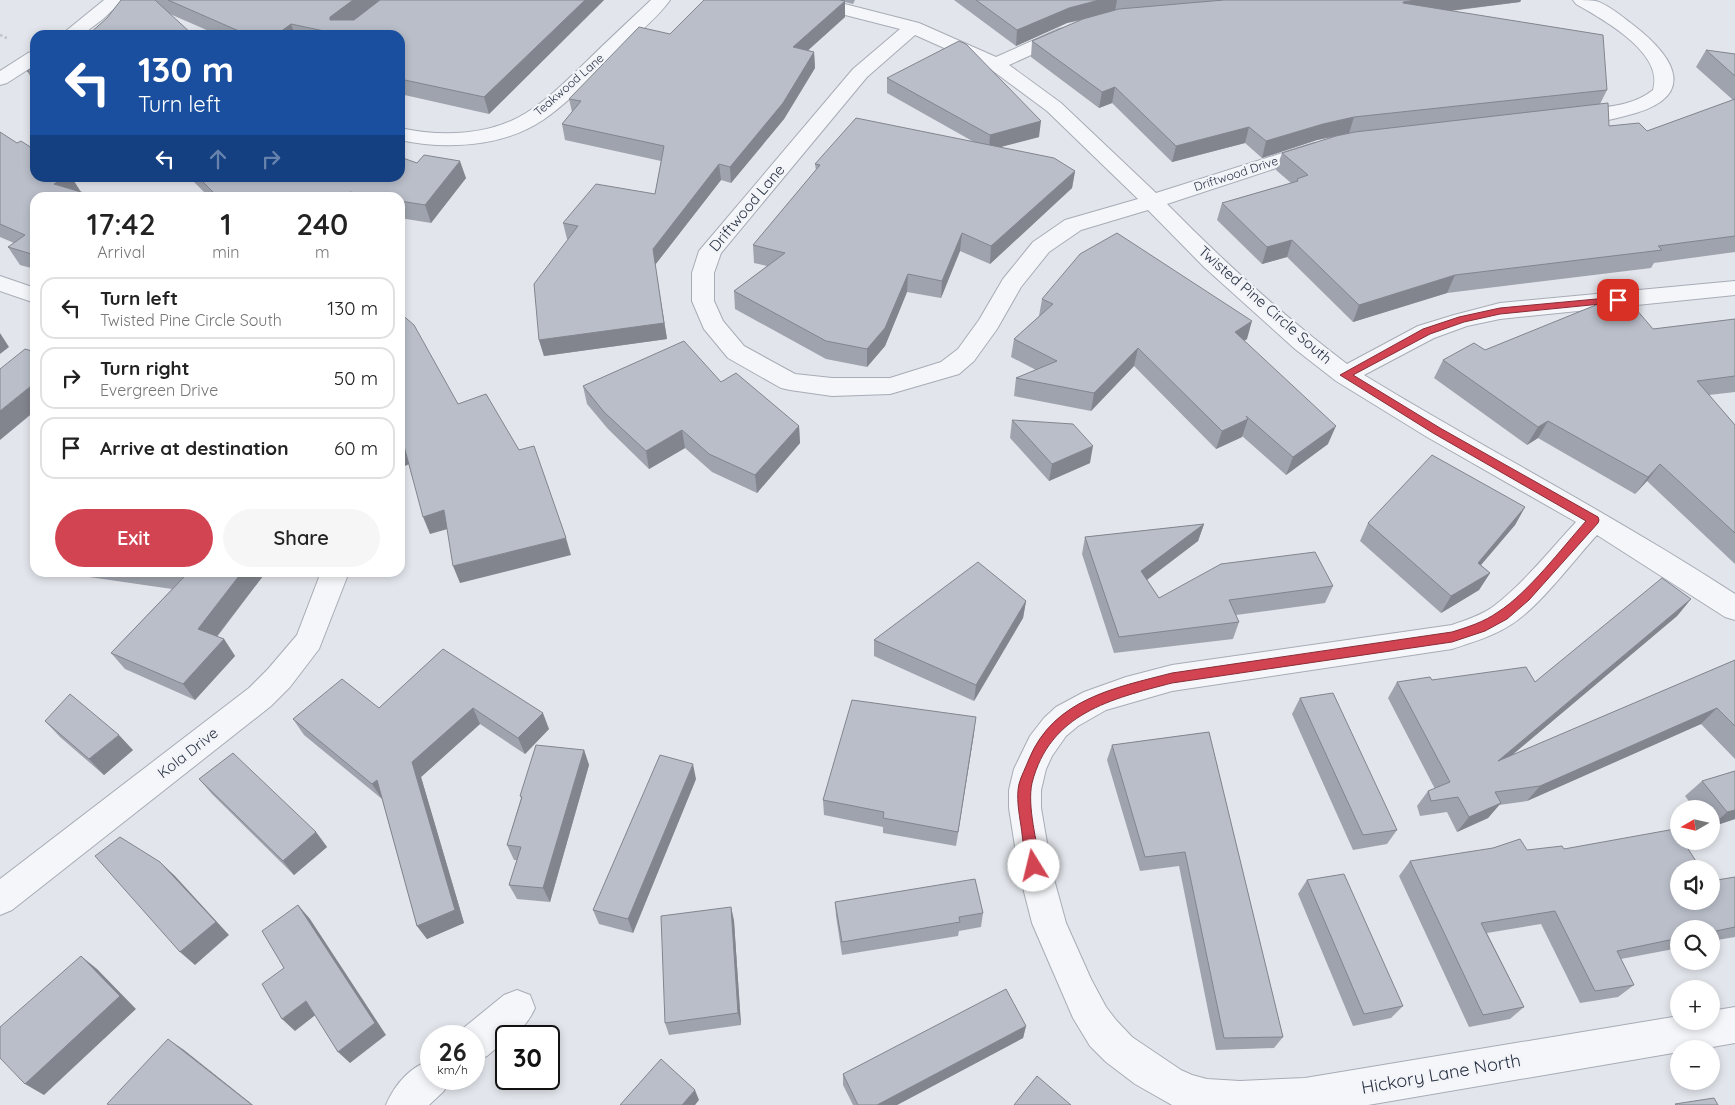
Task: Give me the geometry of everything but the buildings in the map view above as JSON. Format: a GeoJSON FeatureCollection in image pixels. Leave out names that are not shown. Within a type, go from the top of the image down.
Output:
{"type":"FeatureCollection","features":[{"type":"Feature","properties":{"kind":"street"},"geometry":{"type":"LineString","coordinates":[[77,30],[98,15],[114,0]]}},
{"type":"Feature","properties":{"kind":"street","name":"Teakwood Lane"},"geometry":{"type":"LineString","coordinates":[[405,135],[438,139],[474,136],[506,130],[533,118],[564,93],[661,0]]}},
{"type":"Feature","properties":{"kind":"street","name":"Twisted Pine Circle South"},"geometry":{"type":"LineString","coordinates":[[808,0],[913,27],[996,64],[1054,107],[1120,169],[1212,262],[1303,343],[1345,375],[1436,430],[1594,520],[1680,572],[1735,610]]}},
{"type":"Feature","properties":{"kind":"street"},"geometry":{"type":"LineString","coordinates":[[1552,119],[1632,110],[1645,105],[1662,92],[1665,77],[1658,59],[1622,25],[1605,12],[1582,0]]}},
{"type":"Feature","properties":{"kind":"street","name":"Driftwood Lane"},"geometry":{"type":"LineString","coordinates":[[913,27],[860,73],[710,251],[703,273],[703,300],[712,324],[736,352],[790,382],[832,386],[890,386],[950,368],[966,356],[990,324],[1011,284],[1040,247],[1074,225],[1151,202]]}},
{"type":"Feature","properties":{"kind":"street"},"geometry":{"type":"LineString","coordinates":[[996,64],[1081,27]]}},
{"type":"Feature","properties":{"kind":"street"},"geometry":{"type":"LineString","coordinates":[[0,79],[30,60]]}},
{"type":"Feature","properties":{"kind":"street","name":"Driftwood Drive"},"geometry":{"type":"LineString","coordinates":[[1151,202],[1333,144]]}},
{"type":"Feature","properties":{"kind":"street"},"geometry":{"type":"LineString","coordinates":[[0,283],[30,294]]}},
{"type":"Feature","properties":{"kind":"street"},"geometry":{"type":"LineString","coordinates":[[1345,375],[1426,332],[1481,315],[1500,311],[1735,288]]}},
{"type":"Feature","properties":{"kind":"street","name":"Hickory Lane North"},"geometry":{"type":"LineString","coordinates":[[1594,520],[1525,596],[1503,615],[1481,627],[1452,637],[1172,678],[1138,687],[1089,704],[1071,714],[1054,728],[1041,745],[1026,784],[1026,811],[1034,866],[1053,935],[1086,1009],[1109,1039],[1126,1056],[1180,1090],[1214,1099],[1255,1100],[1305,1097],[1735,1025]]}},
{"type":"Feature","properties":{"kind":"street","name":"Kola Drive"},"geometry":{"type":"LineString","coordinates":[[0,899],[260,697],[280,678],[309,641],[333,577]]}},
{"type":"Feature","properties":{"kind":"street"},"geometry":{"type":"LineString","coordinates":[[485,1034],[517,1008]]}},
{"type":"Feature","properties":{"kind":"street"},"geometry":{"type":"LineString","coordinates":[[405,1105],[420,1087]]}},
{"type":"Feature","properties":{"kind":"route"},"geometry":{"type":"LineString","coordinates":[[1034,866],[1026,811],[1026,784],[1041,745],[1054,728],[1071,714],[1089,704],[1138,687],[1172,678],[1452,637],[1481,627],[1503,615],[1525,596],[1594,520],[1436,430],[1345,375],[1426,332],[1462,320],[1500,311],[1618,300]]}}]}
